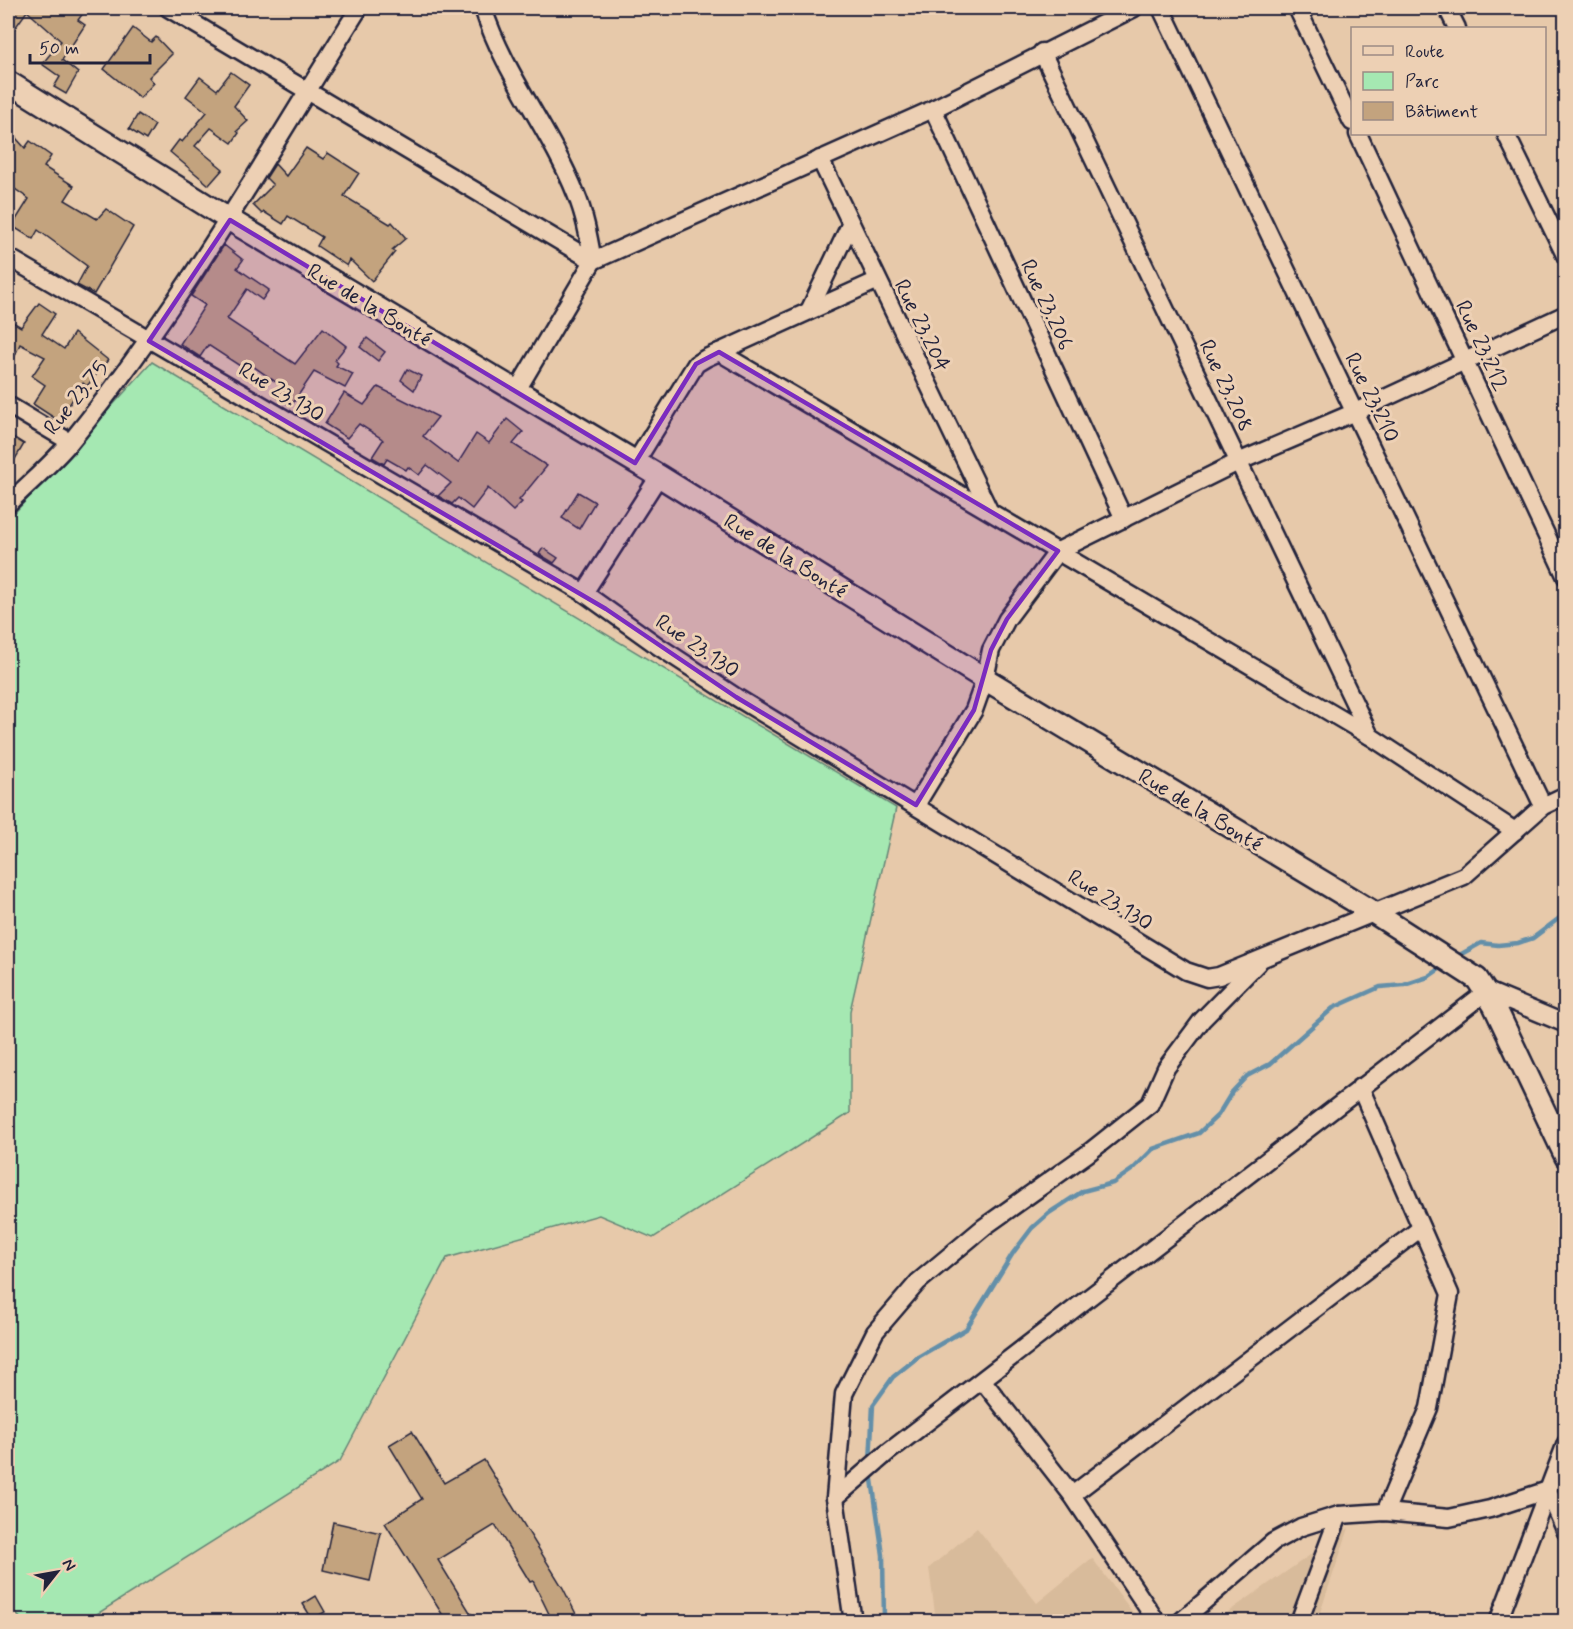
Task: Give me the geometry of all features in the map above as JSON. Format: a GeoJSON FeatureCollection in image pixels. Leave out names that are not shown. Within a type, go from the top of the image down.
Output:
{"type":"FeatureCollection","features":[{"type":"Feature","properties":{"kind":"street"},"geometry":{"type":"LineString","coordinates":[[168,8],[593,261]]}},
{"type":"Feature","properties":{"kind":"street","name":"Rue 23.75"},"geometry":{"type":"LineString","coordinates":[[8,504],[70,442],[149,341],[230,220],[358,8]]}},
{"type":"Feature","properties":{"kind":"street"},"geometry":{"type":"LineString","coordinates":[[483,8],[498,50],[546,133],[577,194],[593,261]]}},
{"type":"Feature","properties":{"kind":"street"},"geometry":{"type":"LineString","coordinates":[[516,392],[593,261],[933,109],[1042,52],[1134,8]]}},
{"type":"Feature","properties":{"kind":"street","name":"Rue 23.210"},"geometry":{"type":"LineString","coordinates":[[1161,8],[1543,806]]}},
{"type":"Feature","properties":{"kind":"street"},"geometry":{"type":"LineString","coordinates":[[1297,8],[1351,119]]}},
{"type":"Feature","properties":{"kind":"street"},"geometry":{"type":"LineString","coordinates":[[1447,8],[1456,27]]}},
{"type":"Feature","properties":{"kind":"street","name":"Rue 23.208"},"geometry":{"type":"LineString","coordinates":[[1042,52],[1370,736]]}},
{"type":"Feature","properties":{"kind":"street","name":"Rue de la Bonté"},"geometry":{"type":"LineString","coordinates":[[8,82],[230,220],[659,476],[985,679],[1376,914],[1482,985],[1566,1024]]}},
{"type":"Feature","properties":{"kind":"street","name":"Rue 23.206"},"geometry":{"type":"LineString","coordinates":[[933,109],[1124,519]]}},
{"type":"Feature","properties":{"kind":"street","name":"Rue 23.212"},"geometry":{"type":"LineString","coordinates":[[1358,135],[1566,577]]}},
{"type":"Feature","properties":{"kind":"street"},"geometry":{"type":"LineString","coordinates":[[1506,135],[1566,257]]}},
{"type":"Feature","properties":{"kind":"street","name":"Rue 23.204"},"geometry":{"type":"LineString","coordinates":[[820,159],[849,225],[988,508]]}},
{"type":"Feature","properties":{"kind":"street"},"geometry":{"type":"LineString","coordinates":[[809,311],[849,225]]}},
{"type":"Feature","properties":{"kind":"street","name":"Rue 23.130"},"geometry":{"type":"LineString","coordinates":[[8,257],[149,341],[213,375],[376,474],[584,593],[658,646],[736,697],[916,804],[1186,971],[1207,978],[1376,914],[1464,876],[1480,865],[1543,806],[1566,795]]}},
{"type":"Feature","properties":{"kind":"street"},"geometry":{"type":"LineString","coordinates":[[636,463],[696,364],[876,281]]}},
{"type":"Feature","properties":{"kind":"street"},"geometry":{"type":"LineString","coordinates":[[916,804],[974,710],[985,679],[991,650],[1007,619],[1058,551],[1238,462],[1466,362],[1566,314]]}},
{"type":"Feature","properties":{"kind":"street"},"geometry":{"type":"LineString","coordinates":[[719,352],[988,508],[1370,736],[1515,831]]}},
{"type":"Feature","properties":{"kind":"street"},"geometry":{"type":"LineString","coordinates":[[8,405],[70,442]]}},
{"type":"Feature","properties":{"kind":"street"},"geometry":{"type":"LineString","coordinates":[[584,593],[659,476]]}},
{"type":"Feature","properties":{"kind":"street"},"geometry":{"type":"LineString","coordinates":[[853,1622],[834,1498],[844,1394],[875,1332],[918,1282],[984,1227],[1087,1155],[1150,1104],[1166,1068],[1202,1020],[1263,958]]}},
{"type":"Feature","properties":{"kind":"street"},"geometry":{"type":"LineString","coordinates":[[834,1498],[887,1453],[983,1382],[1360,1087],[1482,985],[1566,1157]]}},
{"type":"Feature","properties":{"kind":"street"},"geometry":{"type":"LineString","coordinates":[[1360,1087],[1450,1294],[1428,1408],[1385,1512]]}},
{"type":"Feature","properties":{"kind":"street"},"geometry":{"type":"LineString","coordinates":[[1072,1495],[1421,1228]]}},
{"type":"Feature","properties":{"kind":"street"},"geometry":{"type":"LineString","coordinates":[[983,1382],[1072,1495],[1157,1622]]}},
{"type":"Feature","properties":{"kind":"street"},"geometry":{"type":"LineString","coordinates":[[1498,1622],[1566,1443]]}},
{"type":"Feature","properties":{"kind":"street"},"geometry":{"type":"LineString","coordinates":[[1180,1622],[1273,1542],[1301,1527],[1339,1515],[1385,1512],[1449,1518],[1490,1509],[1548,1490]]}},
{"type":"Feature","properties":{"kind":"street"},"geometry":{"type":"LineString","coordinates":[[1548,1490],[1566,1532]]}},
{"type":"Feature","properties":{"kind":"street"},"geometry":{"type":"LineString","coordinates":[[1299,1622],[1339,1515]]}},
{"type":"Feature","properties":{"kind":"highlighted area"},"geometry":{"type":"Polygon","coordinates":[[[230,220],[635,463],[696,364],[719,352],[1058,551],[1007,619],[991,650],[974,710],[916,805],[736,697],[606,609],[149,341],[230,220]]]}},
{"type":"Feature","properties":{"kind":"shaded area"},"geometry":{"type":"Polygon","coordinates":[[[977,1528],[1037,1603],[1092,1558],[1134,1614],[1125,1622],[936,1621],[929,1568],[977,1528]]]}},
{"type":"Feature","properties":{"kind":"shaded area"},"geometry":{"type":"Polygon","coordinates":[[[1349,1528],[1317,1621],[1215,1621],[1349,1528]]]}},
{"type":"Feature","properties":{"kind":"green space"},"geometry":{"type":"Polygon","coordinates":[[[152,362],[896,808],[850,1011],[850,1113],[653,1238],[599,1215],[447,1258],[340,1461],[86,1621],[23,1621],[8,1605],[8,520],[152,362]]]}},
{"type":"Feature","properties":{"kind":"building"},"geometry":{"type":"Polygon","coordinates":[[[8,8],[87,8],[78,20],[85,25],[62,60],[78,73],[66,94],[54,87],[60,77],[42,64],[61,41],[27,11],[8,38],[8,8]]]}},
{"type":"Feature","properties":{"kind":"building"},"geometry":{"type":"Polygon","coordinates":[[[133,28],[151,42],[156,37],[172,54],[149,77],[154,83],[140,98],[104,69],[133,28]]]}},
{"type":"Feature","properties":{"kind":"building"},"geometry":{"type":"Polygon","coordinates":[[[231,72],[249,85],[234,106],[248,121],[237,131],[239,133],[232,143],[211,128],[195,146],[223,169],[209,185],[170,152],[179,140],[182,142],[207,112],[186,96],[200,77],[217,90],[231,72]]]}},
{"type":"Feature","properties":{"kind":"building"},"geometry":{"type":"Polygon","coordinates":[[[138,114],[155,125],[146,140],[129,129],[138,114]]]}},
{"type":"Feature","properties":{"kind":"building"},"geometry":{"type":"Polygon","coordinates":[[[8,129],[25,148],[30,141],[51,156],[44,167],[74,186],[65,200],[97,219],[106,209],[133,227],[94,294],[77,285],[87,266],[38,230],[33,239],[12,226],[29,199],[8,184],[8,129]]]}},
{"type":"Feature","properties":{"kind":"building"},"geometry":{"type":"Polygon","coordinates":[[[306,148],[323,159],[328,153],[359,173],[344,196],[390,224],[392,222],[406,238],[392,250],[395,252],[372,281],[350,260],[347,266],[317,246],[322,237],[288,216],[283,224],[264,212],[262,214],[253,205],[273,185],[266,178],[275,164],[286,176],[306,148]]]}},
{"type":"Feature","properties":{"kind":"building"},"geometry":{"type":"Polygon","coordinates":[[[224,245],[243,260],[237,268],[269,290],[262,300],[247,289],[227,319],[295,364],[323,328],[346,346],[335,360],[338,363],[336,366],[353,374],[345,388],[314,372],[291,406],[274,395],[280,385],[247,362],[243,368],[208,345],[200,357],[180,344],[205,305],[191,296],[224,245]]]}},
{"type":"Feature","properties":{"kind":"building"},"geometry":{"type":"Polygon","coordinates":[[[39,303],[55,314],[42,334],[64,349],[74,333],[108,360],[87,386],[83,383],[59,421],[33,404],[45,385],[32,376],[45,357],[20,344],[8,371],[8,319],[21,327],[39,303]]]}},
{"type":"Feature","properties":{"kind":"building"},"geometry":{"type":"Polygon","coordinates":[[[367,338],[385,352],[378,361],[360,347],[367,338]]]}},
{"type":"Feature","properties":{"kind":"building"},"geometry":{"type":"Polygon","coordinates":[[[407,369],[421,376],[414,390],[401,380],[407,369]]]}},
{"type":"Feature","properties":{"kind":"building"},"geometry":{"type":"Polygon","coordinates":[[[378,387],[438,417],[423,436],[458,463],[476,434],[489,443],[507,419],[523,432],[513,444],[547,466],[519,500],[522,502],[513,511],[488,488],[472,509],[458,498],[452,504],[438,496],[451,483],[427,465],[419,475],[408,467],[406,470],[387,459],[384,464],[372,457],[383,440],[381,438],[359,424],[347,438],[325,424],[344,393],[364,405],[378,387]]]}},
{"type":"Feature","properties":{"kind":"building"},"geometry":{"type":"Polygon","coordinates":[[[8,434],[24,444],[8,471],[8,434]]]}},
{"type":"Feature","properties":{"kind":"building"},"geometry":{"type":"Polygon","coordinates":[[[578,492],[595,502],[579,529],[562,518],[578,492]]]}},
{"type":"Feature","properties":{"kind":"building"},"geometry":{"type":"Polygon","coordinates":[[[543,548],[558,558],[554,563],[539,554],[543,548]]]}},
{"type":"Feature","properties":{"kind":"building"},"geometry":{"type":"Polygon","coordinates":[[[412,1431],[444,1483],[484,1460],[563,1588],[580,1622],[553,1622],[533,1581],[530,1582],[495,1525],[438,1560],[476,1622],[447,1622],[385,1523],[422,1499],[389,1445],[412,1431]]]}},
{"type":"Feature","properties":{"kind":"building"},"geometry":{"type":"Polygon","coordinates":[[[333,1522],[381,1533],[370,1581],[323,1570],[333,1522]]]}},
{"type":"Feature","properties":{"kind":"building"},"geometry":{"type":"Polygon","coordinates":[[[316,1596],[325,1612],[312,1619],[303,1604],[316,1596]]]}},
{"type":"Feature","properties":{"kind":"waterway"},"geometry":{"type":"LineString","coordinates":[[1456,957],[1481,943],[1498,945],[1518,943],[1533,938],[1566,913]]}},
{"type":"Feature","properties":{"kind":"waterway"},"geometry":{"type":"LineString","coordinates":[[870,1462],[873,1405],[893,1377],[918,1357],[966,1329],[1013,1253],[1032,1228],[1049,1213],[1083,1191],[1113,1183],[1133,1169],[1153,1149],[1199,1133],[1218,1115],[1232,1092],[1247,1076],[1270,1064],[1333,1008],[1380,987],[1404,985],[1428,977],[1444,966]]}},
{"type":"Feature","properties":{"kind":"waterway"},"geometry":{"type":"LineString","coordinates":[[871,1473],[883,1555],[884,1622]]}}]}
